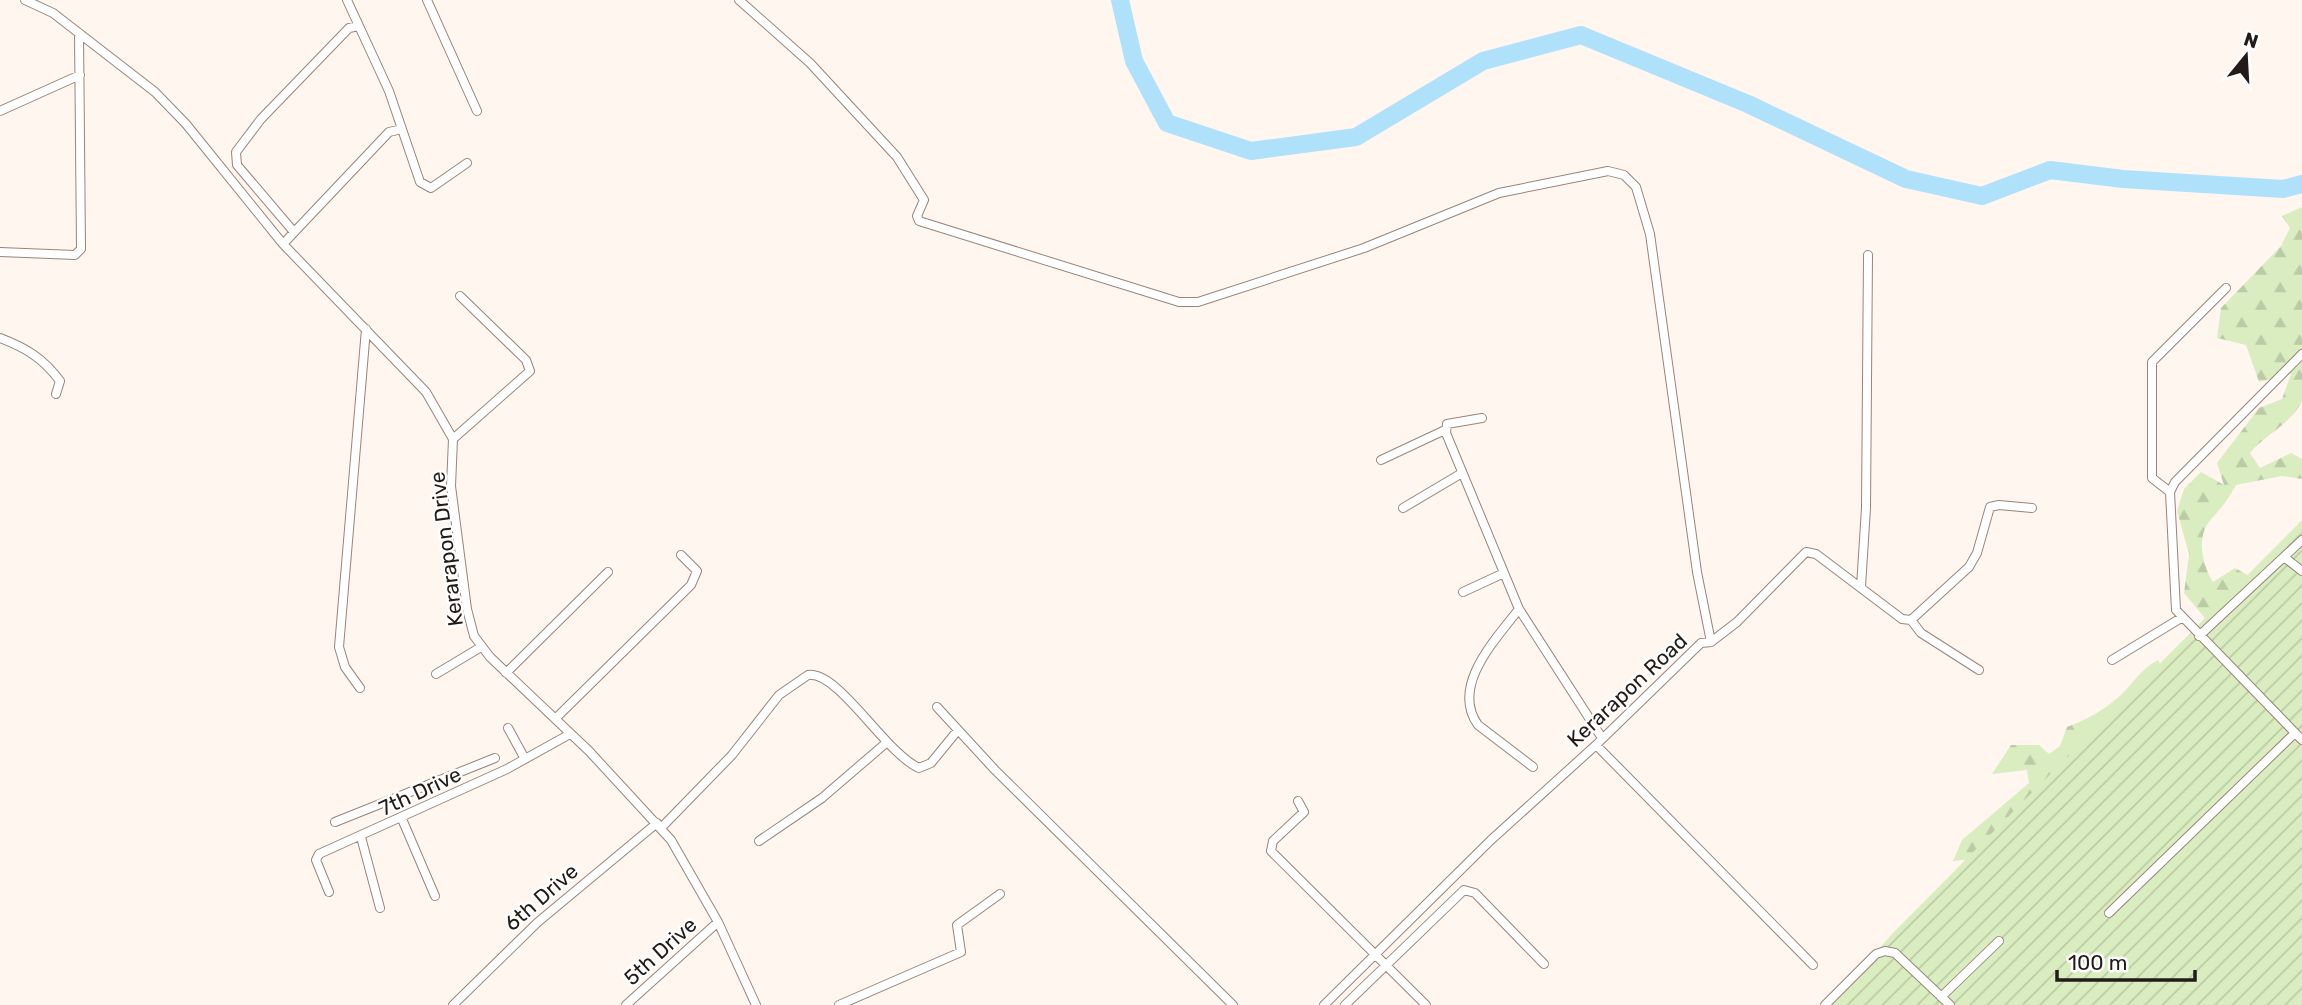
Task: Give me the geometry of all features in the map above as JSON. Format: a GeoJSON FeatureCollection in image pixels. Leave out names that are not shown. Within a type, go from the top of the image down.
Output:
{"type":"FeatureCollection","features":[{"type":"Feature","properties":{"kind":"street"},"geometry":{"type":"LineString","coordinates":[[427,0],[477,111]]}},
{"type":"Feature","properties":{"kind":"street","name":"Kerarapon Road"},"geometry":{"type":"LineString","coordinates":[[739,0],[810,63],[897,157],[924,200],[917,216],[919,221],[1170,300],[1198,302],[1315,266],[1499,193],[1608,171],[1624,175],[1636,187],[1655,263],[1697,572],[1711,642],[1700,643],[1491,840],[1324,1005]]}},
{"type":"Feature","properties":{"kind":"street"},"geometry":{"type":"LineString","coordinates":[[27,1],[54,13],[166,102],[283,244],[426,392],[453,439],[530,370],[526,360],[460,296]]}},
{"type":"Feature","properties":{"kind":"street"},"geometry":{"type":"LineString","coordinates":[[348,1],[423,186],[431,188],[467,163]]}},
{"type":"Feature","properties":{"kind":"street"},"geometry":{"type":"LineString","coordinates":[[294,232],[237,165],[236,152],[297,81],[349,28],[359,26]]}},
{"type":"Feature","properties":{"kind":"street"},"geometry":{"type":"LineString","coordinates":[[0,252],[80,253],[79,33]]}},
{"type":"Feature","properties":{"kind":"street"},"geometry":{"type":"LineString","coordinates":[[0,111],[80,75]]}},
{"type":"Feature","properties":{"kind":"street"},"geometry":{"type":"LineString","coordinates":[[283,244],[389,132],[402,129]]}},
{"type":"Feature","properties":{"kind":"street"},"geometry":{"type":"LineString","coordinates":[[1861,587],[1866,508],[1868,255]]}},
{"type":"Feature","properties":{"kind":"street"},"geometry":{"type":"LineString","coordinates":[[2170,492],[2152,478],[2152,362],[2227,288]]}},
{"type":"Feature","properties":{"kind":"street"},"geometry":{"type":"LineString","coordinates":[[360,688],[345,667],[339,647],[366,329]]}},
{"type":"Feature","properties":{"kind":"street"},"geometry":{"type":"LineString","coordinates":[[0,338],[30,350],[48,365],[60,381],[56,394]]}},
{"type":"Feature","properties":{"kind":"street"},"geometry":{"type":"LineString","coordinates":[[2109,913],[2299,737],[2181,618],[2174,603],[2170,492],[2175,482],[2302,355]]}},
{"type":"Feature","properties":{"kind":"street"},"geometry":{"type":"LineString","coordinates":[[1482,418],[1447,424],[1446,430],[1518,609],[1599,741],[1813,965]]}},
{"type":"Feature","properties":{"kind":"street"},"geometry":{"type":"LineString","coordinates":[[1381,460],[1446,430]]}},
{"type":"Feature","properties":{"kind":"street","name":"Kerarapon Drive"},"geometry":{"type":"LineString","coordinates":[[453,439],[451,486],[464,593],[470,624],[481,647],[659,825],[681,854],[718,922],[755,1005]]}},
{"type":"Feature","properties":{"kind":"street"},"geometry":{"type":"LineString","coordinates":[[1403,508],[1462,473]]}},
{"type":"Feature","properties":{"kind":"street"},"geometry":{"type":"LineString","coordinates":[[1911,620],[1969,566],[1977,553],[1990,507],[1999,505],[2032,509]]}},
{"type":"Feature","properties":{"kind":"street"},"geometry":{"type":"LineString","coordinates":[[2199,636],[2302,540]]}},
{"type":"Feature","properties":{"kind":"street"},"geometry":{"type":"LineString","coordinates":[[1711,642],[1737,622],[1806,552],[1816,554],[1902,619],[1911,620],[1921,633],[1979,670]]}},
{"type":"Feature","properties":{"kind":"street"},"geometry":{"type":"LineString","coordinates":[[555,719],[691,585],[697,571],[681,555]]}},
{"type":"Feature","properties":{"kind":"street"},"geometry":{"type":"LineString","coordinates":[[2284,557],[2302,570]]}},
{"type":"Feature","properties":{"kind":"street"},"geometry":{"type":"LineString","coordinates":[[506,673],[608,572]]}},
{"type":"Feature","properties":{"kind":"street"},"geometry":{"type":"LineString","coordinates":[[1462,592],[1504,573]]}},
{"type":"Feature","properties":{"kind":"street"},"geometry":{"type":"LineString","coordinates":[[1518,609],[1476,670],[1469,698],[1470,711],[1478,724],[1533,767]]}},
{"type":"Feature","properties":{"kind":"street"},"geometry":{"type":"LineString","coordinates":[[2112,660],[2181,618]]}},
{"type":"Feature","properties":{"kind":"street"},"geometry":{"type":"LineString","coordinates":[[436,674],[481,647]]}},
{"type":"Feature","properties":{"kind":"street","name":"6th Drive"},"geometry":{"type":"LineString","coordinates":[[453,1005],[529,930],[659,825],[732,755],[763,712],[795,681],[808,675],[825,678],[850,701],[886,743],[915,766],[923,767],[958,730]]}},
{"type":"Feature","properties":{"kind":"street"},"geometry":{"type":"LineString","coordinates":[[937,707],[1233,1005]]}},
{"type":"Feature","properties":{"kind":"street"},"geometry":{"type":"LineString","coordinates":[[508,728],[525,759]]}},
{"type":"Feature","properties":{"kind":"street","name":"7th Drive"},"geometry":{"type":"LineString","coordinates":[[330,892],[316,856],[444,799],[570,734]]}},
{"type":"Feature","properties":{"kind":"street"},"geometry":{"type":"LineString","coordinates":[[759,841],[822,798],[886,743]]}},
{"type":"Feature","properties":{"kind":"street"},"geometry":{"type":"LineString","coordinates":[[335,822],[495,758]]}},
{"type":"Feature","properties":{"kind":"street"},"geometry":{"type":"LineString","coordinates":[[433,783],[444,799]]}},
{"type":"Feature","properties":{"kind":"street"},"geometry":{"type":"LineString","coordinates":[[1298,801],[1304,812],[1272,841],[1271,851],[1426,1005]]}},
{"type":"Feature","properties":{"kind":"street"},"geometry":{"type":"LineString","coordinates":[[402,819],[435,896]]}},
{"type":"Feature","properties":{"kind":"street"},"geometry":{"type":"LineString","coordinates":[[361,837],[380,908]]}},
{"type":"Feature","properties":{"kind":"street"},"geometry":{"type":"LineString","coordinates":[[1345,1005],[1464,890],[1475,893],[1544,964]]}},
{"type":"Feature","properties":{"kind":"street"},"geometry":{"type":"LineString","coordinates":[[839,1005],[961,952],[957,925],[1000,894]]}},
{"type":"Feature","properties":{"kind":"street","name":"5th Drive"},"geometry":{"type":"LineString","coordinates":[[626,1005],[718,922]]}},
{"type":"Feature","properties":{"kind":"street"},"geometry":{"type":"LineString","coordinates":[[1941,997],[1999,942]]}},
{"type":"Feature","properties":{"kind":"street"},"geometry":{"type":"LineString","coordinates":[[1825,1005],[1876,954],[1885,951],[1895,953],[1950,1005]]}},
{"type":"Feature","properties":{"kind":"green space"},"geometry":{"type":"Polygon","coordinates":[[[2302,207],[2302,401],[2285,423],[2250,453],[2260,468],[2291,453],[2302,459],[2302,479],[2282,476],[2236,485],[2205,529],[2202,552],[2213,582],[2235,568],[2267,586],[2302,634],[2219,635],[2184,593],[2189,554],[2177,511],[2184,489],[2201,472],[2224,485],[2217,463],[2259,408],[2282,399],[2291,374],[2259,382],[2246,345],[2217,338],[2221,308],[2281,246],[2290,228],[2282,216],[2302,207]]]}},
{"type":"Feature","properties":{"kind":"green space"},"geometry":{"type":"Polygon","coordinates":[[[2302,520],[2302,1005],[1829,1005],[1893,933],[2302,520]]]}},
{"type":"Feature","properties":{"kind":"green space"},"geometry":{"type":"Polygon","coordinates":[[[2158,660],[2163,669],[1980,858],[1953,861],[1962,840],[2029,783],[2027,770],[1992,774],[2011,745],[2039,745],[2049,754],[2060,746],[2067,727],[2108,705],[2158,660]]]}},
{"type":"Feature","properties":{"kind":"waterway"},"geometry":{"type":"LineString","coordinates":[[1120,0],[1134,61],[1167,123],[1251,151],[1356,137],[1483,61],[1581,35],[1748,104],[1906,179],[1982,196],[2050,170],[2123,179],[2283,189],[2302,184]]}}]}
